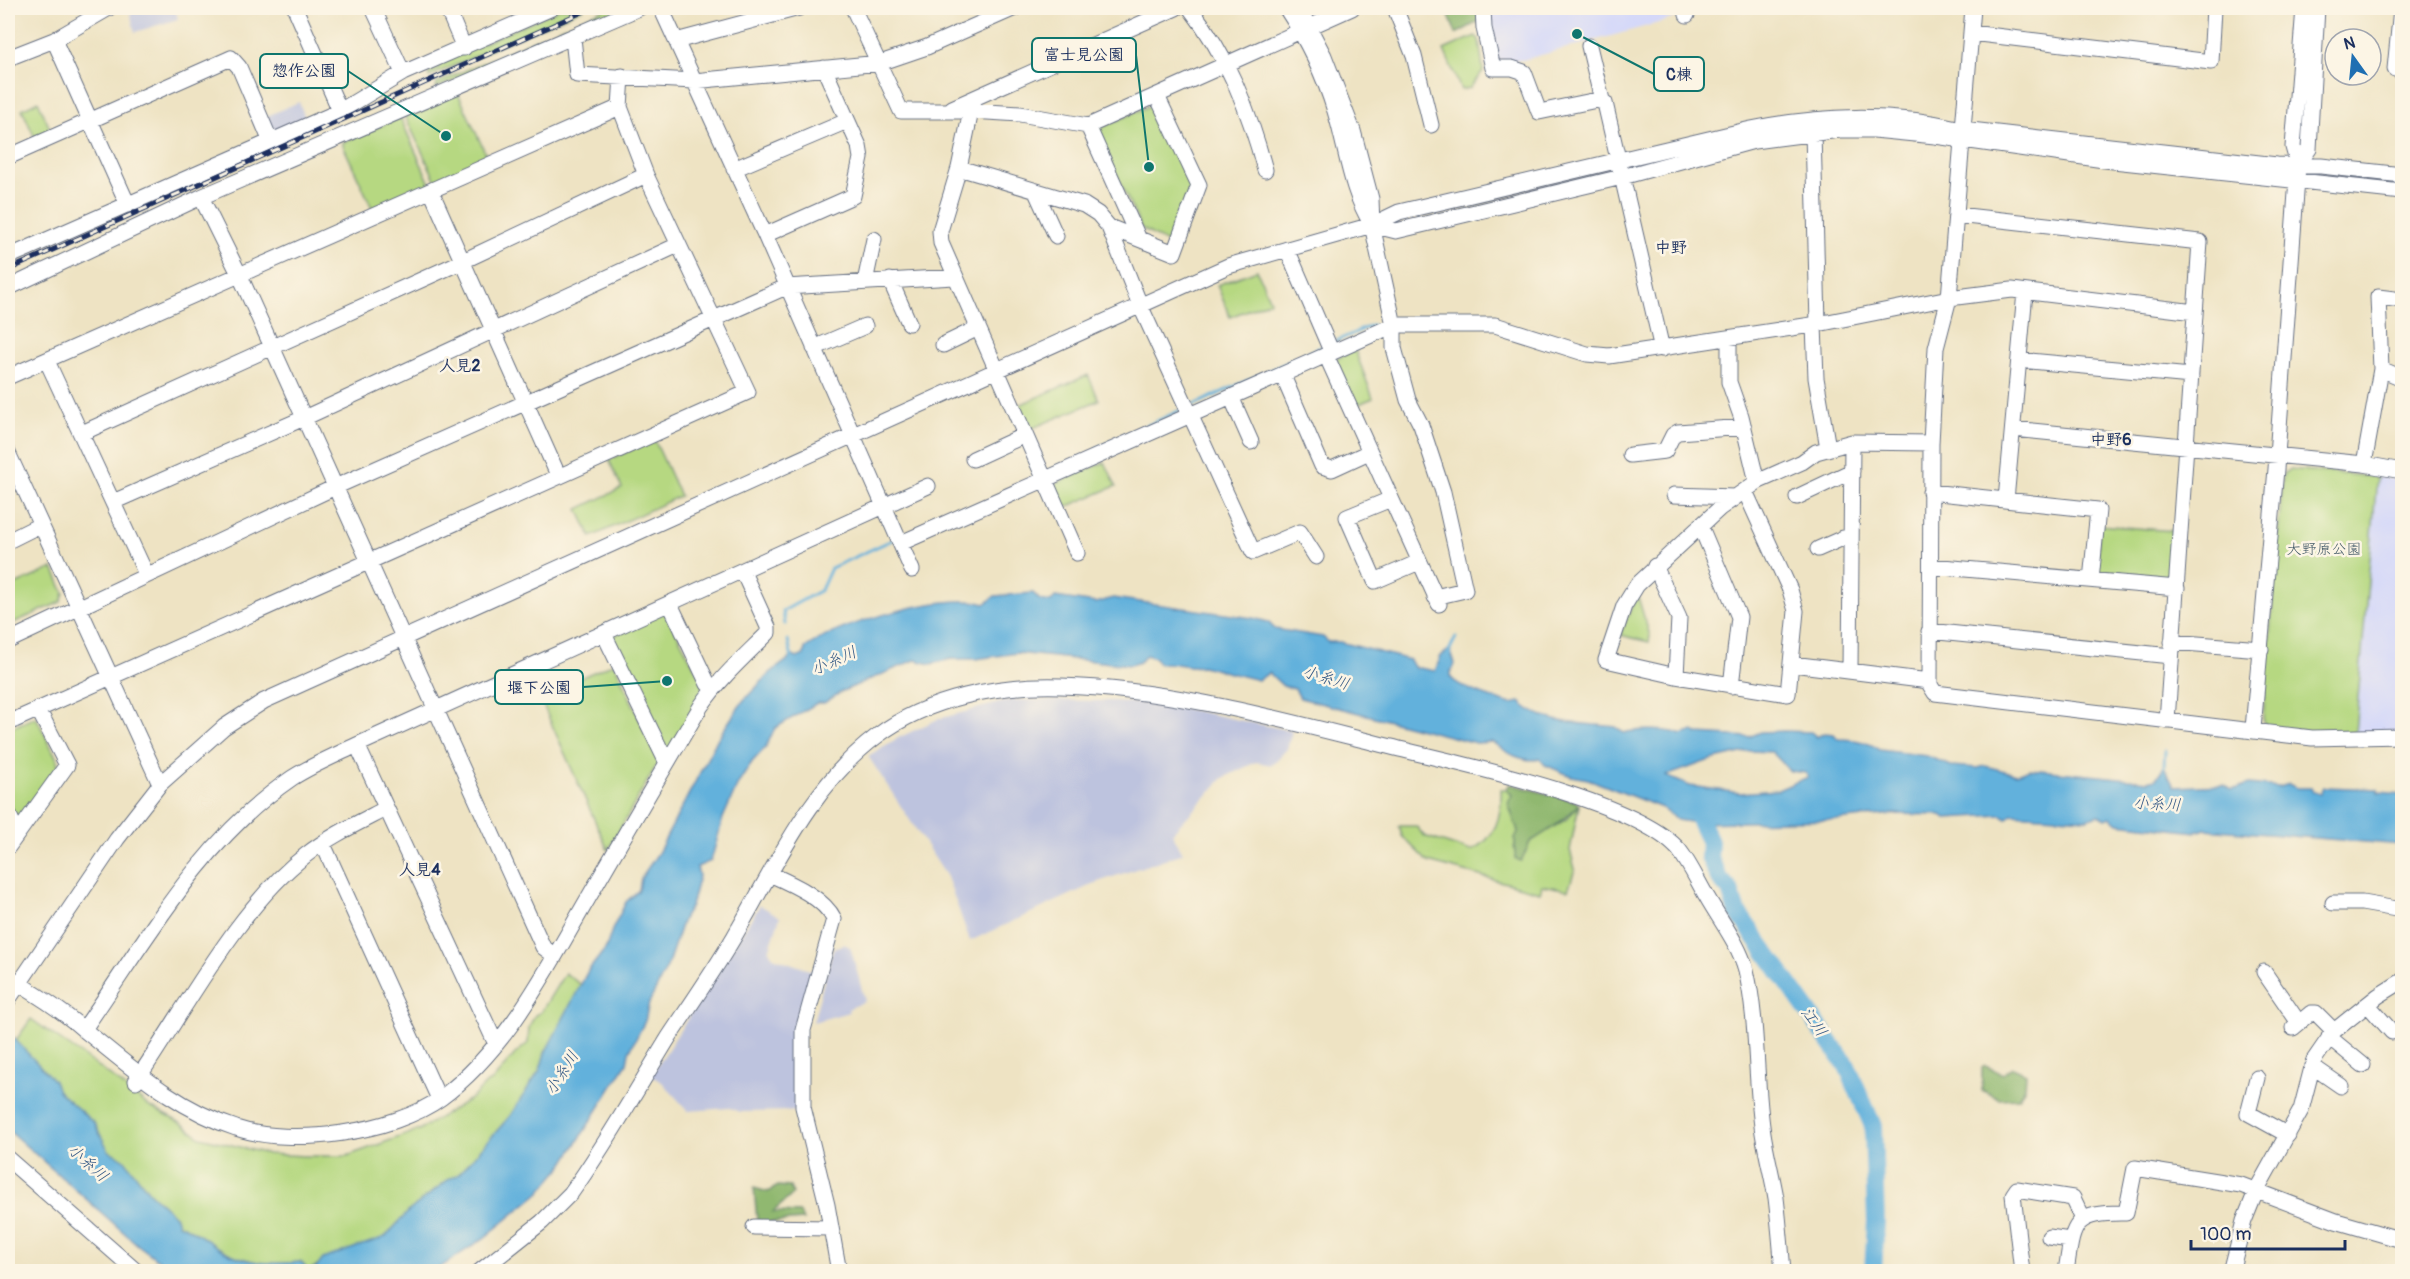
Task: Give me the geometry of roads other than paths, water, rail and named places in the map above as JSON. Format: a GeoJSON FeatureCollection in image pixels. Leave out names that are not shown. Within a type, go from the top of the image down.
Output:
{"type":"FeatureCollection","features":[{"type":"Feature","properties":{"kind":"street"},"geometry":{"type":"LineString","coordinates":[[8,58],[54,40],[108,8]]}},
{"type":"Feature","properties":{"kind":"street"},"geometry":{"type":"LineString","coordinates":[[295,8],[340,111]]}},
{"type":"Feature","properties":{"kind":"street"},"geometry":{"type":"LineString","coordinates":[[373,8],[403,73]]}},
{"type":"Feature","properties":{"kind":"street"},"geometry":{"type":"LineString","coordinates":[[447,8],[464,48]]}},
{"type":"Feature","properties":{"kind":"street"},"geometry":{"type":"LineString","coordinates":[[8,257],[340,111],[403,73],[552,8]]}},
{"type":"Feature","properties":{"kind":"street"},"geometry":{"type":"LineString","coordinates":[[8,288],[201,197],[639,8]]}},
{"type":"Feature","properties":{"kind":"street"},"geometry":{"type":"LineString","coordinates":[[661,8],[765,235],[912,570]]}},
{"type":"Feature","properties":{"kind":"street"},"geometry":{"type":"LineString","coordinates":[[676,41],[799,8]]}},
{"type":"Feature","properties":{"kind":"street"},"geometry":{"type":"LineString","coordinates":[[853,8],[901,111],[948,110],[1020,114],[1088,126],[1352,8]]}},
{"type":"Feature","properties":{"kind":"street"},"geometry":{"type":"LineString","coordinates":[[573,38],[577,75],[694,81],[880,63],[927,47],[1015,8]]}},
{"type":"Feature","properties":{"kind":"street"},"geometry":{"type":"LineString","coordinates":[[948,110],[1176,8]]}},
{"type":"Feature","properties":{"kind":"street"},"geometry":{"type":"LineString","coordinates":[[1190,8],[1209,32],[1228,65],[1248,112],[1265,170]]}},
{"type":"Feature","properties":{"kind":"street"},"geometry":{"type":"LineString","coordinates":[[1286,8],[1305,29]]}},
{"type":"Feature","properties":{"kind":"street"},"geometry":{"type":"LineString","coordinates":[[1287,249],[1369,452],[1437,601],[1465,590],[1443,492],[1421,425],[1408,400],[1394,348],[1395,325],[1371,225],[1371,199],[1347,112],[1305,29],[1299,8]]}},
{"type":"Feature","properties":{"kind":"street"},"geometry":{"type":"LineString","coordinates":[[1395,8],[1414,56],[1431,124]]}},
{"type":"Feature","properties":{"kind":"street"},"geometry":{"type":"LineString","coordinates":[[1483,8],[1484,28],[1493,68],[1512,68],[1524,72],[1539,112],[1602,100]]}},
{"type":"Feature","properties":{"kind":"street"},"geometry":{"type":"LineString","coordinates":[[1973,8],[1949,298],[1936,348],[1931,443],[1929,631],[1929,681],[1935,693],[2253,729],[2312,738],[2403,736]]}},
{"type":"Feature","properties":{"kind":"street"},"geometry":{"type":"LineString","coordinates":[[1971,33],[2211,62],[2214,8]]}},
{"type":"Feature","properties":{"kind":"street"},"geometry":{"type":"LineString","coordinates":[[2253,729],[2277,456],[2298,165],[2293,147],[2304,8]]}},
{"type":"Feature","properties":{"kind":"street"},"geometry":{"type":"LineString","coordinates":[[2298,165],[2309,148],[2317,8]]}},
{"type":"Feature","properties":{"kind":"street"},"geometry":{"type":"LineString","coordinates":[[2401,8],[2395,69],[2403,70]]}},
{"type":"Feature","properties":{"kind":"street"},"geometry":{"type":"LineString","coordinates":[[54,40],[128,205]]}},
{"type":"Feature","properties":{"kind":"street"},"geometry":{"type":"LineString","coordinates":[[1589,46],[1662,349]]}},
{"type":"Feature","properties":{"kind":"street"},"geometry":{"type":"LineString","coordinates":[[8,157],[231,58],[239,67],[271,142]]}},
{"type":"Feature","properties":{"kind":"street"},"geometry":{"type":"LineString","coordinates":[[765,235],[853,196],[861,158],[824,68]]}},
{"type":"Feature","properties":{"kind":"street"},"geometry":{"type":"LineString","coordinates":[[8,723],[558,475],[748,392],[646,175],[620,107],[622,76]]}},
{"type":"Feature","properties":{"kind":"street"},"geometry":{"type":"LineString","coordinates":[[1109,227],[1174,253],[1199,186],[1157,96]]}},
{"type":"Feature","properties":{"kind":"street"},"geometry":{"type":"LineString","coordinates":[[8,377],[620,107]]}},
{"type":"Feature","properties":{"kind":"street"},"geometry":{"type":"LineString","coordinates":[[971,111],[959,168],[940,231],[941,243],[1077,553]]}},
{"type":"Feature","properties":{"kind":"street"},"geometry":{"type":"LineString","coordinates":[[1620,170],[1751,129],[1817,118],[1875,116],[1937,123],[1962,135],[2104,160],[2403,192]]}},
{"type":"Feature","properties":{"kind":"street"},"geometry":{"type":"LineString","coordinates":[[734,169],[847,121]]}},
{"type":"Feature","properties":{"kind":"street"},"geometry":{"type":"LineString","coordinates":[[1088,126],[1138,237]]}},
{"type":"Feature","properties":{"kind":"street"},"geometry":{"type":"LineString","coordinates":[[743,572],[768,627],[768,633],[749,649],[713,689],[667,763],[555,956],[496,1044],[439,1099],[372,1128],[335,1135],[275,1134],[238,1129],[181,1103],[138,1079],[84,1029],[11,990],[117,839],[160,784],[224,727],[264,701],[403,636],[1228,266],[1371,225],[1399,212],[1620,170],[1754,141],[1813,132],[1874,130],[1962,135],[2403,175]]}},
{"type":"Feature","properties":{"kind":"street"},"geometry":{"type":"LineString","coordinates":[[1813,132],[1816,378],[1828,448]]}},
{"type":"Feature","properties":{"kind":"street"},"geometry":{"type":"LineString","coordinates":[[959,168],[1084,205],[1098,214],[1109,227],[1140,304],[1253,552],[1300,532],[1316,557]]}},
{"type":"Feature","properties":{"kind":"street"},"geometry":{"type":"LineString","coordinates":[[82,433],[463,261],[646,175]]}},
{"type":"Feature","properties":{"kind":"street"},"geometry":{"type":"LineString","coordinates":[[431,191],[527,401],[558,475]]}},
{"type":"Feature","properties":{"kind":"street"},"geometry":{"type":"LineString","coordinates":[[1036,192],[1056,236]]}},
{"type":"Feature","properties":{"kind":"street"},"geometry":{"type":"LineString","coordinates":[[201,197],[240,276],[543,947],[555,956]]}},
{"type":"Feature","properties":{"kind":"street"},"geometry":{"type":"LineString","coordinates":[[1957,215],[2200,242],[2167,721]]}},
{"type":"Feature","properties":{"kind":"street"},"geometry":{"type":"LineString","coordinates":[[865,282],[874,238]]}},
{"type":"Feature","properties":{"kind":"street"},"geometry":{"type":"LineString","coordinates":[[112,502],[304,418],[678,245]]}},
{"type":"Feature","properties":{"kind":"street"},"geometry":{"type":"LineString","coordinates":[[8,641],[334,487],[786,286],[954,277]]}},
{"type":"Feature","properties":{"kind":"street"},"geometry":{"type":"LineString","coordinates":[[890,280],[909,323]]}},
{"type":"Feature","properties":{"kind":"street"},"geometry":{"type":"LineString","coordinates":[[901,543],[1045,478],[1050,479],[1232,399],[1395,325],[1495,324],[1587,354],[1609,356],[1729,339],[1949,298],[2012,290],[2195,312]]}},
{"type":"Feature","properties":{"kind":"street"},"geometry":{"type":"LineString","coordinates":[[2006,500],[2025,291]]}},
{"type":"Feature","properties":{"kind":"street"},"geometry":{"type":"LineString","coordinates":[[2364,464],[2381,369],[2378,297],[2403,300]]}},
{"type":"Feature","properties":{"kind":"street"},"geometry":{"type":"LineString","coordinates":[[814,348],[865,326]]}},
{"type":"Feature","properties":{"kind":"street"},"geometry":{"type":"LineString","coordinates":[[943,345],[978,328]]}},
{"type":"Feature","properties":{"kind":"street"},"geometry":{"type":"LineString","coordinates":[[1729,339],[1729,382],[1744,427],[1746,490],[1790,590],[1796,611],[1788,694],[1676,676],[1606,660],[1624,606],[1637,585],[1700,525],[1746,490],[1828,448],[1852,442],[1931,443]]}},
{"type":"Feature","properties":{"kind":"street"},"geometry":{"type":"LineString","coordinates":[[2019,360],[2191,376]]}},
{"type":"Feature","properties":{"kind":"street"},"geometry":{"type":"LineString","coordinates":[[47,361],[146,574]]}},
{"type":"Feature","properties":{"kind":"street"},"geometry":{"type":"LineString","coordinates":[[2381,369],[2403,378]]}},
{"type":"Feature","properties":{"kind":"street"},"geometry":{"type":"LineString","coordinates":[[1283,376],[1322,466],[1332,469],[1369,452]]}},
{"type":"Feature","properties":{"kind":"street"},"geometry":{"type":"LineString","coordinates":[[1232,399],[1251,442]]}},
{"type":"Feature","properties":{"kind":"street"},"geometry":{"type":"LineString","coordinates":[[1630,455],[1665,451],[1673,435],[1678,432],[1744,427]]}},
{"type":"Feature","properties":{"kind":"street"},"geometry":{"type":"LineString","coordinates":[[2013,429],[2364,464],[2403,471]]}},
{"type":"Feature","properties":{"kind":"street"},"geometry":{"type":"LineString","coordinates":[[973,459],[1025,435]]}},
{"type":"Feature","properties":{"kind":"street"},"geometry":{"type":"LineString","coordinates":[[1850,671],[1852,442]]}},
{"type":"Feature","properties":{"kind":"street"},"geometry":{"type":"LineString","coordinates":[[8,457],[108,677],[160,784]]}},
{"type":"Feature","properties":{"kind":"street"},"geometry":{"type":"LineString","coordinates":[[1797,496],[1852,471]]}},
{"type":"Feature","properties":{"kind":"street"},"geometry":{"type":"LineString","coordinates":[[84,1029],[189,878],[220,839],[294,777],[357,745],[743,572],[928,486]]}},
{"type":"Feature","properties":{"kind":"street"},"geometry":{"type":"LineString","coordinates":[[1674,495],[1746,490]]}},
{"type":"Feature","properties":{"kind":"street"},"geometry":{"type":"LineString","coordinates":[[1930,492],[2098,510],[2091,580]]}},
{"type":"Feature","properties":{"kind":"street"},"geometry":{"type":"LineString","coordinates":[[1391,499],[1347,517],[1375,581],[1419,562]]}},
{"type":"Feature","properties":{"kind":"street"},"geometry":{"type":"LineString","coordinates":[[8,541],[40,525]]}},
{"type":"Feature","properties":{"kind":"street"},"geometry":{"type":"LineString","coordinates":[[1700,525],[1738,617],[1731,686]]}},
{"type":"Feature","properties":{"kind":"street"},"geometry":{"type":"LineString","coordinates":[[1818,549],[1842,538],[1851,538]]}},
{"type":"Feature","properties":{"kind":"street"},"geometry":{"type":"LineString","coordinates":[[1655,566],[1679,618],[1676,676]]}},
{"type":"Feature","properties":{"kind":"street"},"geometry":{"type":"LineString","coordinates":[[1931,566],[2176,588]]}},
{"type":"Feature","properties":{"kind":"street"},"geometry":{"type":"LineString","coordinates":[[670,604],[708,684],[713,689]]}},
{"type":"Feature","properties":{"kind":"street"},"geometry":{"type":"LineString","coordinates":[[1929,631],[2171,649],[2261,649]]}},
{"type":"Feature","properties":{"kind":"street"},"geometry":{"type":"LineString","coordinates":[[604,634],[667,763]]}},
{"type":"Feature","properties":{"kind":"street"},"geometry":{"type":"LineString","coordinates":[[1792,664],[1929,681]]}},
{"type":"Feature","properties":{"kind":"street"},"geometry":{"type":"LineString","coordinates":[[479,1272],[542,1222],[571,1193],[633,1100],[816,798],[842,767],[878,735],[904,718],[933,707],[1008,688],[1058,686],[1097,688],[1257,715],[1457,763],[1584,800],[1630,817],[1654,829],[1677,848],[1739,952],[1746,970],[1755,1036],[1762,1127],[1776,1198],[1784,1272]]}},
{"type":"Feature","properties":{"kind":"street"},"geometry":{"type":"LineString","coordinates":[[8,847],[67,765],[38,709]]}},
{"type":"Feature","properties":{"kind":"street"},"geometry":{"type":"LineString","coordinates":[[357,745],[496,1044]]}},
{"type":"Feature","properties":{"kind":"street"},"geometry":{"type":"LineString","coordinates":[[138,1079],[247,914],[271,887],[306,855],[385,809]]}},
{"type":"Feature","properties":{"kind":"street"},"geometry":{"type":"LineString","coordinates":[[8,813],[17,832]]}},
{"type":"Feature","properties":{"kind":"street"},"geometry":{"type":"LineString","coordinates":[[323,844],[439,1099]]}},
{"type":"Feature","properties":{"kind":"street"},"geometry":{"type":"LineString","coordinates":[[772,874],[789,882],[830,910],[834,919],[803,1030],[803,1107],[839,1272]]}},
{"type":"Feature","properties":{"kind":"street"},"geometry":{"type":"LineString","coordinates":[[2334,903],[2362,903],[2403,910]]}},
{"type":"Feature","properties":{"kind":"street"},"geometry":{"type":"LineString","coordinates":[[2264,972],[2296,1025],[2311,1013],[2316,1012],[2332,1034],[2363,1065]]}},
{"type":"Feature","properties":{"kind":"street"},"geometry":{"type":"LineString","coordinates":[[2231,1272],[2244,1221],[2257,1189],[2301,1110],[2312,1066],[2332,1034],[2388,989],[2403,981]]}},
{"type":"Feature","properties":{"kind":"street"},"geometry":{"type":"LineString","coordinates":[[2367,1005],[2392,1032]]}},
{"type":"Feature","properties":{"kind":"street"},"geometry":{"type":"LineString","coordinates":[[2312,1066],[2341,1086]]}},
{"type":"Feature","properties":{"kind":"street"},"geometry":{"type":"LineString","coordinates":[[2257,1078],[2248,1113],[2288,1135]]}},
{"type":"Feature","properties":{"kind":"street"},"geometry":{"type":"LineString","coordinates":[[8,1159],[119,1265],[137,1272]]}},
{"type":"Feature","properties":{"kind":"street"},"geometry":{"type":"LineString","coordinates":[[2066,1272],[2072,1231],[2083,1220],[2106,1212],[2126,1213],[2135,1168],[2257,1189],[2336,1221],[2403,1240]]}},
{"type":"Feature","properties":{"kind":"street"},"geometry":{"type":"LineString","coordinates":[[2022,1272],[2013,1195],[2017,1190],[2073,1198],[2083,1220]]}},
{"type":"Feature","properties":{"kind":"street"},"geometry":{"type":"LineString","coordinates":[[754,1227],[831,1228]]}},
{"type":"Feature","properties":{"kind":"street"},"geometry":{"type":"LineString","coordinates":[[2049,1237],[2070,1240]]}},
{"type":"Feature","properties":{"kind":"water","name":"小糸川"},"geometry":{"type":"Polygon","coordinates":[[[1033,593],[1040,600],[1051,602],[1055,597],[1096,603],[1113,598],[1253,618],[1268,622],[1275,629],[1323,637],[1328,642],[1340,642],[1410,660],[1414,667],[1435,671],[1441,656],[1450,649],[1455,664],[1450,676],[1468,689],[1511,704],[1520,702],[1529,710],[1553,719],[1616,727],[1624,733],[1653,730],[1681,735],[1694,731],[1698,734],[1749,737],[1761,732],[1811,732],[1817,737],[1824,733],[1834,734],[1838,739],[1860,741],[1880,750],[1927,756],[1951,766],[1978,768],[1985,766],[2017,774],[2030,769],[2148,781],[2156,779],[2164,766],[2174,787],[2224,785],[2232,790],[2249,784],[2279,787],[2289,784],[2296,788],[2311,788],[2313,792],[2320,793],[2323,787],[2379,789],[2379,792],[2402,794],[2402,845],[2205,829],[2197,832],[2118,823],[2111,817],[2106,819],[2099,815],[2087,819],[2012,814],[2007,818],[2002,815],[1946,818],[1942,815],[1893,814],[1836,820],[1696,823],[1677,820],[1662,808],[1588,779],[1571,776],[1545,765],[1540,759],[1514,756],[1492,742],[1476,743],[1300,698],[1295,689],[1283,686],[1269,673],[1258,680],[1202,666],[1159,664],[1155,658],[1146,655],[1140,662],[1130,665],[1017,653],[976,659],[951,659],[931,664],[915,660],[843,691],[824,703],[817,703],[775,728],[766,747],[752,762],[738,784],[723,818],[711,861],[697,867],[699,876],[691,906],[683,919],[667,967],[649,1003],[645,1021],[629,1052],[627,1063],[563,1165],[539,1193],[484,1238],[435,1271],[173,1271],[138,1245],[8,1130],[8,1032],[54,1081],[58,1091],[94,1123],[109,1151],[124,1159],[149,1192],[176,1217],[178,1224],[219,1248],[258,1262],[301,1262],[308,1270],[317,1267],[323,1259],[385,1237],[410,1210],[449,1179],[459,1174],[510,1116],[540,1070],[545,1053],[588,971],[606,948],[626,902],[639,890],[641,878],[658,853],[718,738],[743,701],[770,673],[793,656],[797,658],[804,655],[805,648],[842,629],[893,612],[920,606],[967,601],[985,604],[995,596],[1033,593]],[[1750,751],[1710,760],[1666,776],[1690,786],[1740,793],[1778,790],[1808,777],[1806,773],[1790,771],[1772,752],[1750,751]]]}},
{"type":"Feature","properties":{"kind":"waterway"},"geometry":{"type":"LineString","coordinates":[[1334,342],[1372,325]]}},
{"type":"Feature","properties":{"kind":"waterway"},"geometry":{"type":"LineString","coordinates":[[1194,405],[1321,347]]}},
{"type":"Feature","properties":{"kind":"waterway"},"geometry":{"type":"LineString","coordinates":[[1098,448],[1181,410]]}},
{"type":"Feature","properties":{"kind":"waterway"},"geometry":{"type":"LineString","coordinates":[[785,624],[783,611],[821,590],[831,568],[892,540]]}},
{"type":"Feature","properties":{"kind":"waterway"},"geometry":{"type":"LineString","coordinates":[[1449,651],[1456,637]]}},
{"type":"Feature","properties":{"kind":"waterway"},"geometry":{"type":"LineString","coordinates":[[788,640],[792,659]]}},
{"type":"Feature","properties":{"kind":"waterway"},"geometry":{"type":"LineString","coordinates":[[2164,767],[2165,751]]}},
{"type":"Feature","properties":{"kind":"waterway","name":"江川"},"geometry":{"type":"LineString","coordinates":[[1687,804],[1696,813],[1710,842],[1709,857],[1719,878],[1730,890],[1736,910],[1847,1066],[1873,1126],[1876,1222],[1873,1272]]}},
{"type":"Feature","properties":{"kind":"railway"},"geometry":{"type":"LineString","coordinates":[[8,270],[591,8]]}},
{"type":"Feature","properties":{"kind":"place","name":"C棟"},"geometry":{"type":"Point","coordinates":[1577,34]}},
{"type":"Feature","properties":{"kind":"place","name":"惣作公園"},"geometry":{"type":"Point","coordinates":[446,136]}},
{"type":"Feature","properties":{"kind":"place","name":"富士見公園"},"geometry":{"type":"Point","coordinates":[1149,167]}},
{"type":"Feature","properties":{"kind":"place","name":"堰下公園"},"geometry":{"type":"Point","coordinates":[667,681]}},
{"type":"Feature","properties":{"kind":"district","name":"中野"},"geometry":{"type":"Point","coordinates":[1671,248]}},
{"type":"Feature","properties":{"kind":"district","name":"人見2"},"geometry":{"type":"Point","coordinates":[460,366]}},
{"type":"Feature","properties":{"kind":"district","name":"中野6"},"geometry":{"type":"Point","coordinates":[2111,440]}},
{"type":"Feature","properties":{"kind":"district","name":"人見4"},"geometry":{"type":"Point","coordinates":[420,870]}},
{"type":"Feature","properties":{"kind":"park label","name":"大野原公園"},"geometry":{"type":"Point","coordinates":[2324,549]}}]}
